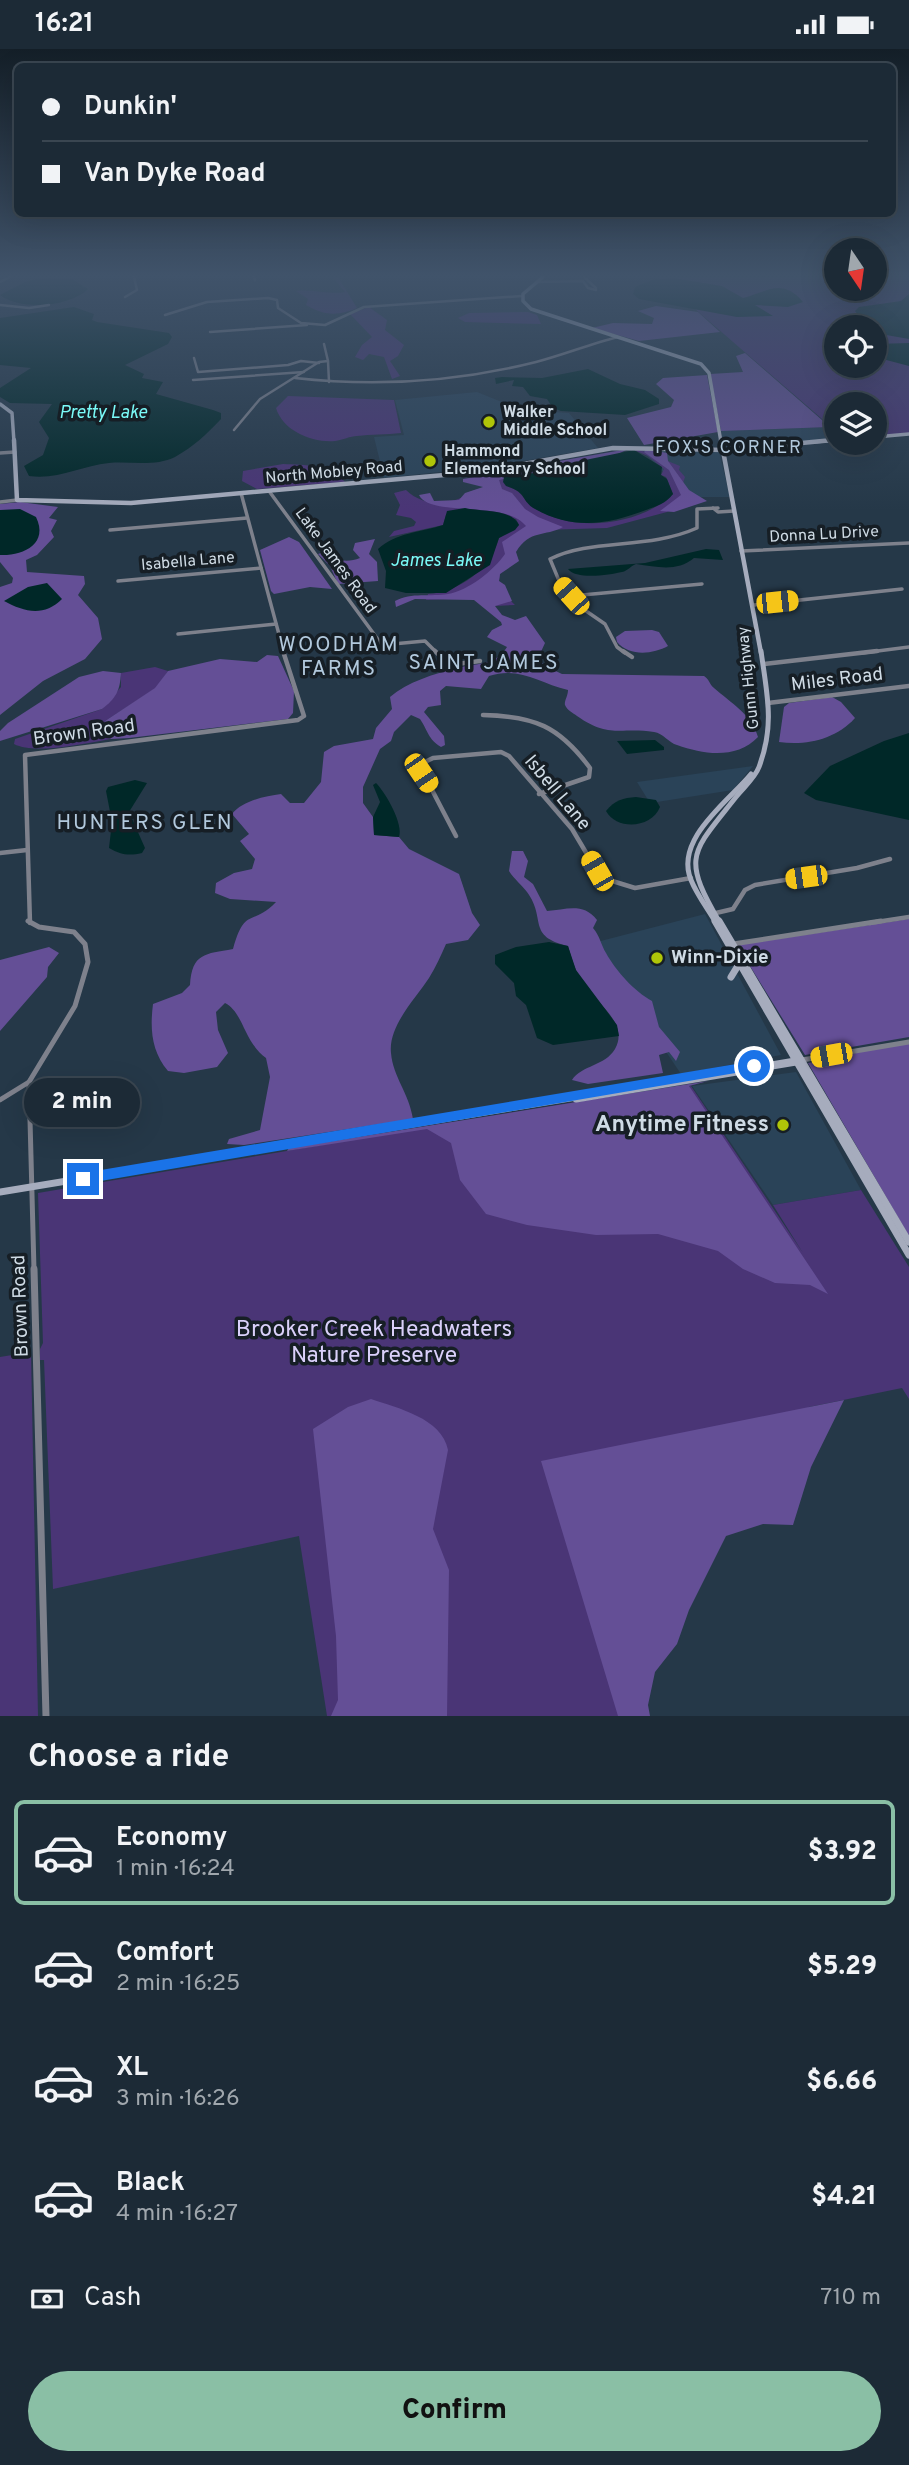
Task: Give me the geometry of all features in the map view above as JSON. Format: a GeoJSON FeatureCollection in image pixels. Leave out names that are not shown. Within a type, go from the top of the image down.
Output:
{"type":"FeatureCollection","features":[{"type":"Feature","properties":{"kind":"main road","name":"Gunn Highway"},"geometry":{"type":"LineString","coordinates":[[678,355],[705,367],[709,373],[740,551],[765,664],[771,733],[763,758],[694,840],[688,855],[693,878]]}},
{"type":"Feature","properties":{"kind":"main road"},"geometry":{"type":"LineString","coordinates":[[0,404],[12,413],[17,500]]}},
{"type":"Feature","properties":{"kind":"main road"},"geometry":{"type":"LineString","coordinates":[[887,436],[909,434]]}},
{"type":"Feature","properties":{"kind":"main road","name":"North Mobley Road"},"geometry":{"type":"LineString","coordinates":[[17,500],[108,504],[478,472],[613,448],[723,450],[824,441]]}},
{"type":"Feature","properties":{"kind":"main road"},"geometry":{"type":"LineString","coordinates":[[693,878],[716,913],[739,964],[788,1049],[909,1242]]}},
{"type":"Feature","properties":{"kind":"main road"},"geometry":{"type":"LineString","coordinates":[[693,878],[909,1255]]}},
{"type":"Feature","properties":{"kind":"main road"},"geometry":{"type":"LineString","coordinates":[[731,977],[739,964]]}},
{"type":"Feature","properties":{"kind":"main road"},"geometry":{"type":"LineString","coordinates":[[780,1062],[788,1049]]}},
{"type":"Feature","properties":{"kind":"main road"},"geometry":{"type":"LineString","coordinates":[[518,1107],[798,1061]]}},
{"type":"Feature","properties":{"kind":"main road"},"geometry":{"type":"LineString","coordinates":[[0,1192],[798,1061]]}},
{"type":"Feature","properties":{"kind":"street"},"geometry":{"type":"LineString","coordinates":[[327,355],[330,382]]}},
{"type":"Feature","properties":{"kind":"street"},"geometry":{"type":"LineString","coordinates":[[296,378],[330,382],[432,379],[535,362],[555,355]]}},
{"type":"Feature","properties":{"kind":"street"},"geometry":{"type":"LineString","coordinates":[[194,358],[198,372],[300,361],[328,361]]}},
{"type":"Feature","properties":{"kind":"street"},"geometry":{"type":"LineString","coordinates":[[234,430],[260,400],[318,363]]}},
{"type":"Feature","properties":{"kind":"street"},"geometry":{"type":"LineString","coordinates":[[193,380],[305,372]]}},
{"type":"Feature","properties":{"kind":"street"},"geometry":{"type":"LineString","coordinates":[[0,453],[15,452]]}},
{"type":"Feature","properties":{"kind":"street","name":"Lake James Road"},"geometry":{"type":"LineString","coordinates":[[269,491],[382,645],[425,641],[449,665],[480,661]]}},
{"type":"Feature","properties":{"kind":"street","name":"Brown Road"},"geometry":{"type":"LineString","coordinates":[[46,1716],[29,1081],[47,1058],[81,992],[89,958],[85,943],[75,932],[38,929],[28,922],[25,755],[298,720],[304,716],[240,493]]}},
{"type":"Feature","properties":{"kind":"street","name":"North Mobley Road"},"geometry":{"type":"LineString","coordinates":[[0,502],[17,500]]}},
{"type":"Feature","properties":{"kind":"street"},"geometry":{"type":"LineString","coordinates":[[717,508],[718,512],[734,510]]}},
{"type":"Feature","properties":{"kind":"street"},"geometry":{"type":"LineString","coordinates":[[632,657],[617,647],[605,624],[578,607],[560,583],[550,559],[573,549],[627,545],[678,535],[697,528],[697,509],[734,510]]}},
{"type":"Feature","properties":{"kind":"street"},"geometry":{"type":"LineString","coordinates":[[110,530],[247,518]]}},
{"type":"Feature","properties":{"kind":"street","name":"Donna Lu Drive"},"geometry":{"type":"LineString","coordinates":[[740,551],[909,543]]}},
{"type":"Feature","properties":{"kind":"street","name":"Isabella Lane"},"geometry":{"type":"LineString","coordinates":[[118,582],[261,568]]}},
{"type":"Feature","properties":{"kind":"street"},"geometry":{"type":"LineString","coordinates":[[571,596],[702,584]]}},
{"type":"Feature","properties":{"kind":"street"},"geometry":{"type":"LineString","coordinates":[[754,605],[902,589]]}},
{"type":"Feature","properties":{"kind":"street"},"geometry":{"type":"LineString","coordinates":[[178,635],[276,625]]}},
{"type":"Feature","properties":{"kind":"street"},"geometry":{"type":"LineString","coordinates":[[765,664],[909,647]]}},
{"type":"Feature","properties":{"kind":"street","name":"Miles Road"},"geometry":{"type":"LineString","coordinates":[[768,703],[909,686]]}},
{"type":"Feature","properties":{"kind":"street"},"geometry":{"type":"LineString","coordinates":[[483,715],[519,717],[550,727],[566,737],[590,768],[589,777],[579,783],[539,794]]}},
{"type":"Feature","properties":{"kind":"street","name":"Isbell Lane"},"geometry":{"type":"LineString","coordinates":[[456,836],[441,814],[437,797],[421,773],[419,765],[425,760],[501,752],[509,756],[539,794],[572,829],[597,871],[609,880],[635,888],[693,878]]}},
{"type":"Feature","properties":{"kind":"street"},"geometry":{"type":"LineString","coordinates":[[0,853],[26,850]]}},
{"type":"Feature","properties":{"kind":"street"},"geometry":{"type":"LineString","coordinates":[[716,913],[733,909],[743,891],[760,884],[866,867],[890,859]]}},
{"type":"Feature","properties":{"kind":"street"},"geometry":{"type":"LineString","coordinates":[[731,944],[909,917]]}},
{"type":"Feature","properties":{"kind":"street"},"geometry":{"type":"LineString","coordinates":[[798,1061],[909,1042]]}},
{"type":"Feature","properties":{"kind":"street"},"geometry":{"type":"LineString","coordinates":[[0,1100],[29,1081]]}},
{"type":"Feature","properties":{"kind":"shaded area"},"geometry":{"type":"Polygon","coordinates":[[[747,355],[824,422],[824,427],[721,431],[710,374],[743,372],[736,356],[747,355]]]}},
{"type":"Feature","properties":{"kind":"shaded area"},"geometry":{"type":"Polygon","coordinates":[[[707,375],[718,432],[644,445],[627,418],[671,407],[674,400],[656,384],[663,378],[707,375]]]}},
{"type":"Feature","properties":{"kind":"shaded area","name":"Walker Middle School"},"geometry":{"type":"Polygon","coordinates":[[[477,392],[522,410],[569,413],[598,448],[494,466],[384,478],[374,437],[404,435],[395,400],[477,392]]]}},
{"type":"Feature","properties":{"kind":"shaded area"},"geometry":{"type":"Polygon","coordinates":[[[824,427],[824,441],[725,449],[721,431],[824,427]]]}},
{"type":"Feature","properties":{"kind":"shaded area"},"geometry":{"type":"Polygon","coordinates":[[[639,447],[719,452],[730,497],[687,497],[639,447]]]}},
{"type":"Feature","properties":{"kind":"shaded area"},"geometry":{"type":"Polygon","coordinates":[[[628,449],[618,454],[499,480],[502,489],[512,493],[525,509],[563,527],[532,537],[521,545],[516,552],[519,561],[500,574],[499,581],[505,585],[512,601],[495,606],[502,615],[515,620],[526,616],[545,643],[539,656],[543,665],[562,674],[704,676],[712,687],[745,715],[758,737],[750,744],[731,752],[709,753],[677,745],[654,732],[607,730],[588,723],[567,708],[565,703],[568,690],[520,674],[500,673],[489,676],[481,689],[446,686],[440,691],[441,705],[428,707],[424,712],[444,736],[445,745],[441,747],[437,744],[420,719],[411,715],[394,732],[391,741],[380,749],[363,787],[363,803],[373,817],[374,835],[399,837],[409,849],[459,874],[472,913],[480,925],[468,940],[446,944],[432,974],[404,1013],[394,1033],[391,1043],[392,1062],[413,1119],[244,1145],[227,1144],[229,1139],[260,1130],[270,1077],[266,1058],[253,1044],[236,1013],[225,1003],[216,1012],[218,1030],[228,1053],[217,1067],[184,1073],[168,1071],[155,1047],[152,1022],[153,1004],[182,993],[190,985],[191,974],[197,961],[208,954],[233,949],[241,927],[276,902],[230,899],[215,893],[216,883],[234,873],[252,869],[255,859],[240,841],[249,834],[232,814],[248,802],[281,794],[290,803],[304,803],[321,782],[324,752],[334,746],[373,739],[376,728],[392,709],[390,697],[430,676],[491,661],[507,647],[487,637],[492,630],[502,625],[501,622],[474,600],[415,599],[396,607],[395,601],[414,596],[448,594],[472,584],[494,567],[505,554],[502,542],[526,526],[516,518],[502,513],[437,506],[426,502],[419,495],[430,493],[434,501],[459,500],[465,493],[483,487],[463,482],[463,479],[514,470],[526,473],[542,470],[542,464],[628,449]]]}},
{"type":"Feature","properties":{"kind":"shaded area"},"geometry":{"type":"Polygon","coordinates":[[[646,449],[667,453],[668,461],[689,490],[707,501],[674,512],[660,511],[681,495],[669,470],[644,452],[646,449]]]}},
{"type":"Feature","properties":{"kind":"shaded area"},"geometry":{"type":"Polygon","coordinates":[[[20,502],[58,507],[49,518],[57,520],[51,531],[54,537],[37,555],[26,560],[27,572],[84,576],[85,584],[78,595],[98,618],[102,639],[85,659],[43,681],[0,715],[0,587],[12,583],[13,578],[0,562],[0,504],[20,502]]]}},
{"type":"Feature","properties":{"kind":"shaded area"},"geometry":{"type":"Polygon","coordinates":[[[289,537],[299,542],[332,589],[310,587],[274,594],[271,591],[260,550],[289,537]]]}},
{"type":"Feature","properties":{"kind":"shaded area"},"geometry":{"type":"Polygon","coordinates":[[[375,539],[369,554],[377,562],[378,581],[338,584],[330,566],[318,554],[324,552],[342,560],[355,560],[360,558],[353,550],[355,543],[375,539]]]}},
{"type":"Feature","properties":{"kind":"shaded area"},"geometry":{"type":"Polygon","coordinates":[[[625,631],[659,632],[668,646],[642,653],[628,650],[617,642],[616,637],[625,631]]]}},
{"type":"Feature","properties":{"kind":"shaded area"},"geometry":{"type":"Polygon","coordinates":[[[267,655],[278,656],[294,691],[293,713],[288,719],[129,738],[111,739],[103,730],[105,721],[155,688],[168,671],[220,659],[257,662],[267,655]]]}},
{"type":"Feature","properties":{"kind":"shaded area"},"geometry":{"type":"Polygon","coordinates":[[[103,671],[121,673],[116,694],[102,709],[0,741],[0,731],[8,723],[79,677],[103,671]]]}},
{"type":"Feature","properties":{"kind":"shaded area"},"geometry":{"type":"Polygon","coordinates":[[[832,697],[841,702],[855,718],[830,736],[810,742],[779,742],[784,707],[789,703],[832,697]]]}},
{"type":"Feature","properties":{"kind":"shaded area"},"geometry":{"type":"Polygon","coordinates":[[[753,766],[733,790],[650,803],[637,782],[753,766]]]}},
{"type":"Feature","properties":{"kind":"shaded area"},"geometry":{"type":"Polygon","coordinates":[[[512,851],[523,851],[528,861],[524,877],[533,884],[547,911],[580,909],[592,914],[597,920],[593,928],[610,960],[632,986],[652,1001],[659,1027],[680,1052],[676,1061],[669,1052],[659,1055],[663,1073],[588,1084],[572,1080],[582,1071],[611,1055],[618,1040],[618,1031],[610,1015],[582,981],[568,946],[555,942],[542,932],[533,902],[509,871],[512,851]]]}},
{"type":"Feature","properties":{"kind":"shaded area"},"geometry":{"type":"Polygon","coordinates":[[[705,914],[781,1055],[681,1074],[593,943],[705,914]]]}},
{"type":"Feature","properties":{"kind":"shaded area"},"geometry":{"type":"Polygon","coordinates":[[[909,919],[909,1037],[805,1055],[737,945],[909,919]]]}},
{"type":"Feature","properties":{"kind":"shaded area"},"geometry":{"type":"Polygon","coordinates":[[[49,947],[59,953],[48,967],[47,977],[0,1031],[0,960],[49,947]]]}},
{"type":"Feature","properties":{"kind":"shaded area"},"geometry":{"type":"Polygon","coordinates":[[[909,1042],[909,1236],[808,1063],[909,1042]]]}},
{"type":"Feature","properties":{"kind":"shaded area"},"geometry":{"type":"Polygon","coordinates":[[[796,1072],[861,1190],[773,1205],[692,1086],[796,1072]]]}},
{"type":"Feature","properties":{"kind":"shaded area"},"geometry":{"type":"Polygon","coordinates":[[[708,1081],[689,1086],[828,1294],[810,1285],[775,1283],[743,1269],[718,1251],[658,1234],[596,1235],[527,1225],[486,1214],[460,1180],[451,1143],[427,1129],[287,1151],[289,1148],[708,1081]]]}},
{"type":"Feature","properties":{"kind":"shaded area"},"geometry":{"type":"Polygon","coordinates":[[[371,1399],[428,1422],[444,1439],[448,1450],[433,1529],[449,1570],[447,1716],[331,1716],[338,1700],[336,1636],[313,1429],[348,1407],[371,1399]]]}},
{"type":"Feature","properties":{"kind":"shaded area"},"geometry":{"type":"Polygon","coordinates":[[[844,1400],[811,1467],[793,1525],[763,1524],[726,1536],[689,1610],[677,1644],[655,1672],[648,1705],[650,1716],[618,1716],[541,1461],[844,1400]]]}},
{"type":"Feature","properties":{"kind":"green space"},"geometry":{"type":"Polygon","coordinates":[[[356,355],[368,355],[363,360],[355,357],[356,355]]]}},
{"type":"Feature","properties":{"kind":"green space"},"geometry":{"type":"Polygon","coordinates":[[[373,355],[399,355],[390,361],[400,376],[392,379],[384,357],[373,355]]]}},
{"type":"Feature","properties":{"kind":"green space"},"geometry":{"type":"Polygon","coordinates":[[[748,355],[824,355],[824,378],[887,378],[887,355],[909,355],[909,433],[887,435],[887,392],[824,392],[824,421],[748,355]]]}},
{"type":"Feature","properties":{"kind":"green space"},"geometry":{"type":"Polygon","coordinates":[[[288,396],[394,400],[401,433],[354,436],[335,441],[308,438],[285,423],[276,408],[288,396]]]}},
{"type":"Feature","properties":{"kind":"green space"},"geometry":{"type":"Polygon","coordinates":[[[638,449],[680,466],[679,470],[685,477],[682,486],[685,493],[667,512],[607,528],[543,530],[517,541],[499,581],[505,595],[515,605],[495,606],[481,597],[426,600],[428,594],[462,584],[481,569],[489,560],[499,538],[519,525],[516,519],[465,508],[446,515],[443,525],[389,537],[394,531],[414,526],[416,522],[411,518],[396,515],[400,505],[394,493],[406,490],[419,499],[432,503],[446,502],[473,493],[511,472],[531,505],[565,520],[604,523],[642,513],[673,494],[666,477],[661,475],[664,469],[648,456],[634,450],[638,449]]]}},
{"type":"Feature","properties":{"kind":"green space"},"geometry":{"type":"Polygon","coordinates":[[[283,464],[324,469],[345,482],[257,489],[242,481],[243,471],[283,464]]]}},
{"type":"Feature","properties":{"kind":"green space"},"geometry":{"type":"Polygon","coordinates":[[[155,667],[168,671],[156,688],[105,721],[103,730],[111,739],[48,748],[14,744],[15,739],[102,709],[121,687],[121,673],[155,667]]]}},
{"type":"Feature","properties":{"kind":"green space","name":"Brooker Creek Headwaters Nature Preserve"},"geometry":{"type":"Polygon","coordinates":[[[691,1086],[803,1253],[773,1205],[861,1190],[909,1267],[909,1399],[902,1388],[809,1407],[715,1517],[634,1716],[327,1716],[299,1536],[53,1589],[44,1360],[40,1360],[43,1343],[38,1193],[588,1100],[691,1086]]]}},
{"type":"Feature","properties":{"kind":"green space"},"geometry":{"type":"Polygon","coordinates":[[[31,1352],[38,1716],[0,1716],[0,1357],[31,1352]]]}},
{"type":"Feature","properties":{"kind":"water","name":"Pretty Lake"},"geometry":{"type":"Polygon","coordinates":[[[0,355],[146,355],[125,365],[144,374],[142,378],[163,382],[156,394],[221,413],[221,419],[194,445],[167,460],[151,463],[109,463],[50,476],[29,476],[24,466],[43,455],[49,438],[39,422],[52,404],[10,403],[0,397],[0,388],[31,368],[0,365],[0,355]]]}},
{"type":"Feature","properties":{"kind":"water"},"geometry":{"type":"Polygon","coordinates":[[[887,355],[909,355],[909,366],[887,360],[887,355]]]}},
{"type":"Feature","properties":{"kind":"water"},"geometry":{"type":"Polygon","coordinates":[[[588,369],[620,384],[645,390],[659,399],[659,404],[625,415],[561,411],[553,408],[547,399],[530,396],[523,387],[512,386],[514,380],[496,384],[495,378],[542,378],[588,369]]]}},
{"type":"Feature","properties":{"kind":"water"},"geometry":{"type":"Polygon","coordinates":[[[634,450],[662,467],[661,475],[667,479],[673,494],[657,506],[618,519],[577,523],[549,516],[530,506],[521,494],[503,482],[504,477],[544,472],[551,467],[634,450]]]}},
{"type":"Feature","properties":{"kind":"water","name":"James Lake"},"geometry":{"type":"Polygon","coordinates":[[[465,508],[503,513],[519,525],[499,538],[490,565],[446,593],[406,593],[385,588],[386,571],[378,549],[400,536],[443,525],[447,511],[465,508]]]}},
{"type":"Feature","properties":{"kind":"water"},"geometry":{"type":"Polygon","coordinates":[[[20,509],[36,517],[39,534],[36,541],[25,551],[0,555],[0,510],[20,509]]]}},
{"type":"Feature","properties":{"kind":"water"},"geometry":{"type":"Polygon","coordinates":[[[706,549],[719,550],[723,560],[694,558],[674,567],[636,564],[624,571],[593,576],[578,575],[568,569],[645,563],[706,549]]]}},
{"type":"Feature","properties":{"kind":"water"},"geometry":{"type":"Polygon","coordinates":[[[47,583],[62,599],[48,608],[26,610],[4,601],[28,587],[47,583]]]}},
{"type":"Feature","properties":{"kind":"water"},"geometry":{"type":"Polygon","coordinates":[[[909,733],[909,820],[816,800],[804,793],[830,766],[884,741],[909,733]]]}},
{"type":"Feature","properties":{"kind":"water"},"geometry":{"type":"Polygon","coordinates":[[[655,740],[664,750],[627,754],[617,741],[655,740]]]}},
{"type":"Feature","properties":{"kind":"water"},"geometry":{"type":"Polygon","coordinates":[[[135,780],[147,783],[129,812],[145,848],[142,853],[125,854],[109,848],[112,822],[106,791],[108,787],[135,780]]]}},
{"type":"Feature","properties":{"kind":"water"},"geometry":{"type":"Polygon","coordinates":[[[376,783],[397,817],[399,837],[374,835],[373,817],[380,802],[373,785],[376,783]]]}},
{"type":"Feature","properties":{"kind":"water"},"geometry":{"type":"Polygon","coordinates":[[[636,797],[656,800],[660,807],[656,814],[642,823],[626,824],[618,822],[606,811],[620,800],[636,797]]]}},
{"type":"Feature","properties":{"kind":"water"},"geometry":{"type":"Polygon","coordinates":[[[549,942],[568,946],[576,970],[617,1025],[619,1036],[553,1045],[537,1038],[526,1005],[516,996],[514,983],[495,964],[495,955],[516,947],[549,942]]]}},
{"type":"Feature","properties":{"kind":"place","name":"Walker Middle School"},"geometry":{"type":"Point","coordinates":[489,422]}},
{"type":"Feature","properties":{"kind":"place","name":"Hammond Elementary School"},"geometry":{"type":"Point","coordinates":[430,461]}},
{"type":"Feature","properties":{"kind":"place","name":"Winn-Dixie"},"geometry":{"type":"Point","coordinates":[657,958]}},
{"type":"Feature","properties":{"kind":"place","name":"Anytime Fitness"},"geometry":{"type":"Point","coordinates":[783,1125]}},
{"type":"Feature","properties":{"kind":"district","name":"FOX'S CORNER"},"geometry":{"type":"Point","coordinates":[729,448]}},
{"type":"Feature","properties":{"kind":"district","name":"WOODHAM FARMS"},"geometry":{"type":"Point","coordinates":[339,657]}},
{"type":"Feature","properties":{"kind":"district","name":"SAINT JAMES"},"geometry":{"type":"Point","coordinates":[484,663]}},
{"type":"Feature","properties":{"kind":"district","name":"HUNTERS GLEN"},"geometry":{"type":"Point","coordinates":[145,823]}},
{"type":"Feature","properties":{"kind":"route"},"geometry":{"type":"LineString","coordinates":[[83,1179],[754,1066]]}}]}
